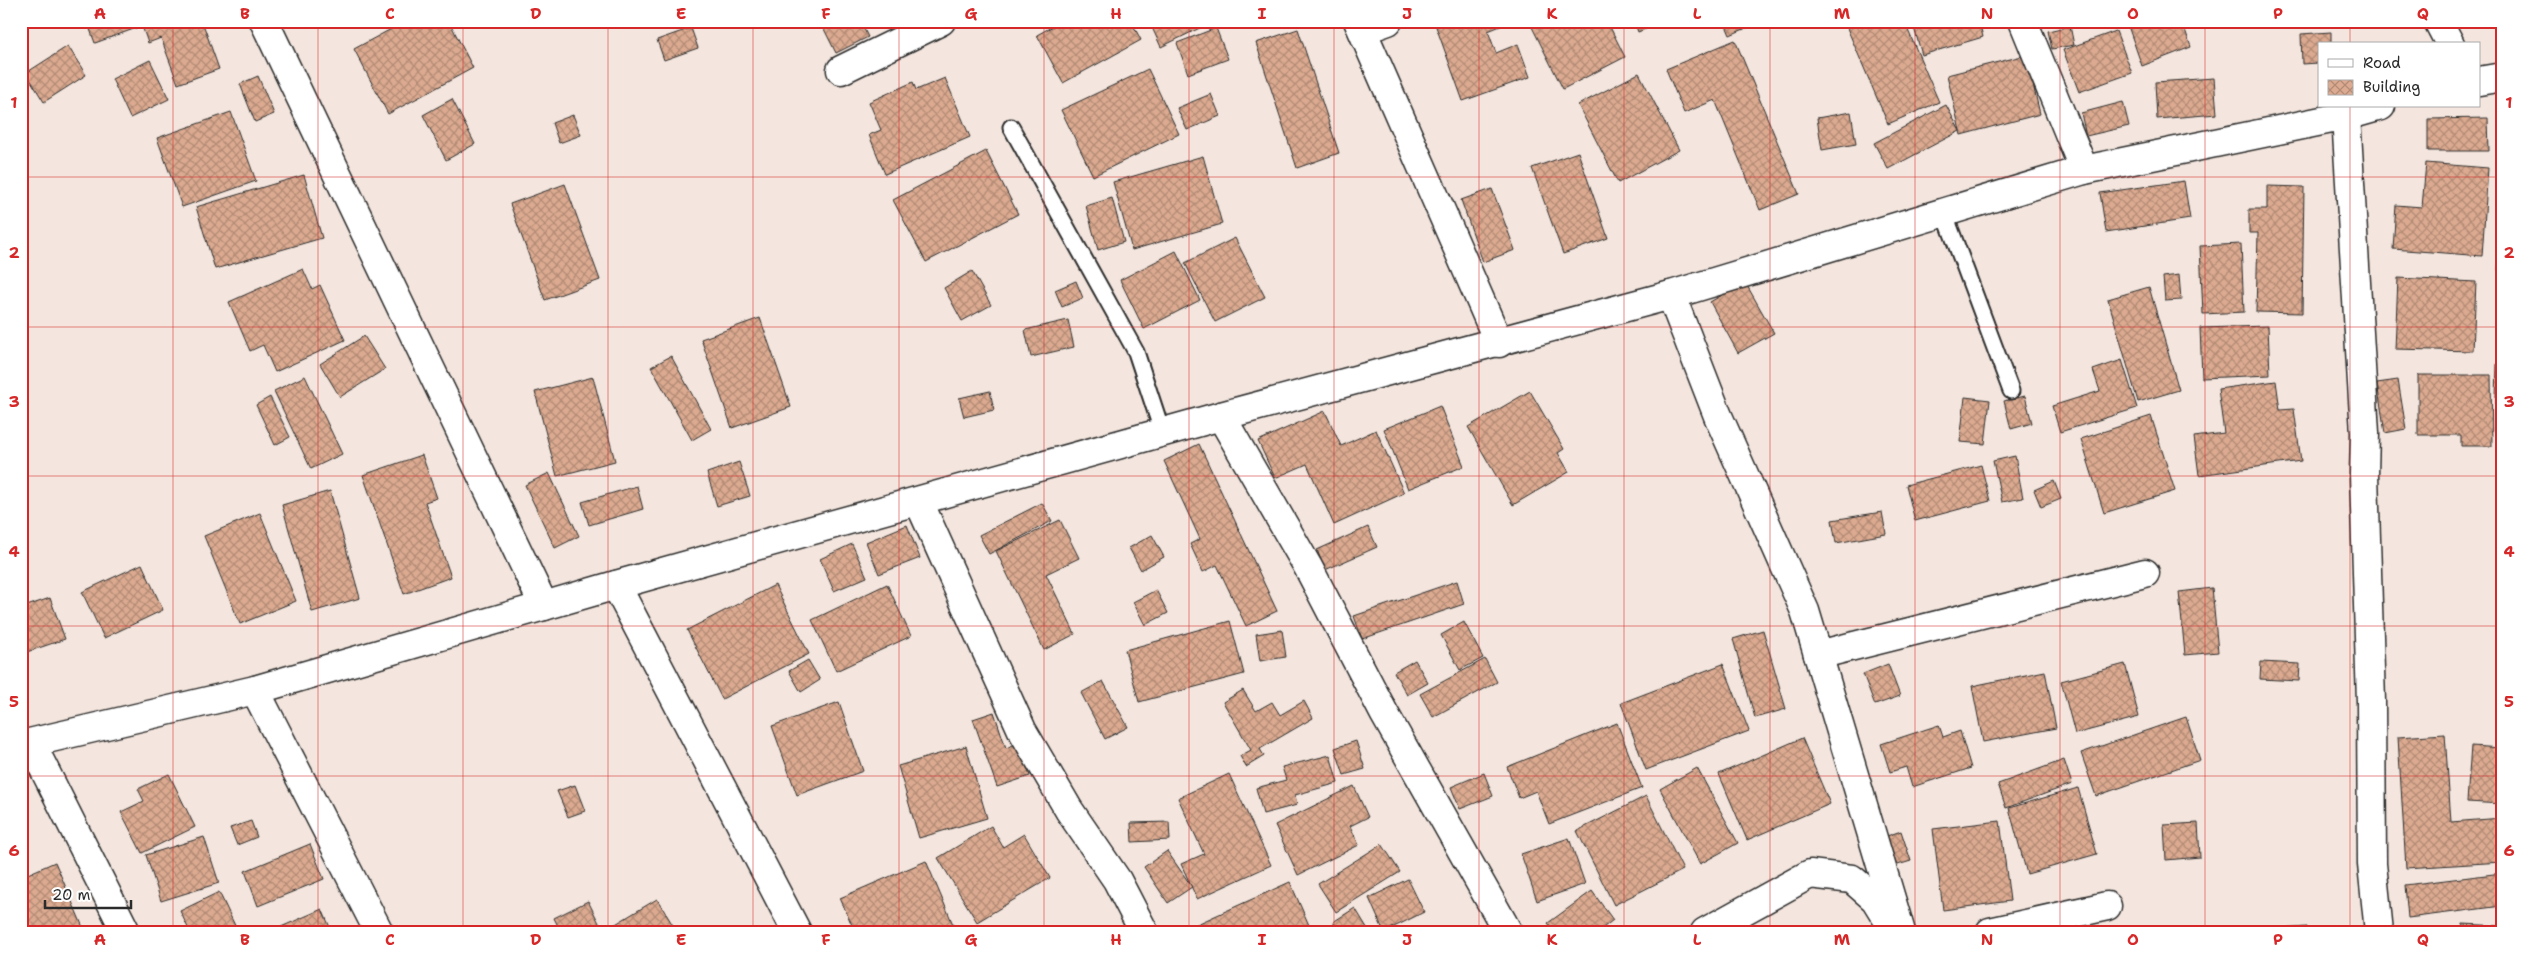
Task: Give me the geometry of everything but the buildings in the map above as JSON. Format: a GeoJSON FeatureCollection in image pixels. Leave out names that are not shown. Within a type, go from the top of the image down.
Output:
{"type":"FeatureCollection","features":[{"type":"Feature","properties":{"kind":"street"},"geometry":{"type":"LineString","coordinates":[[264,21],[544,606]]}},
{"type":"Feature","properties":{"kind":"street"},"geometry":{"type":"LineString","coordinates":[[841,70],[941,21]]}},
{"type":"Feature","properties":{"kind":"street"},"geometry":{"type":"LineString","coordinates":[[2023,21],[2084,170]]}},
{"type":"Feature","properties":{"kind":"street"},"geometry":{"type":"LineString","coordinates":[[2438,21],[2449,42]]}},
{"type":"Feature","properties":{"kind":"street"},"geometry":{"type":"LineString","coordinates":[[1369,24],[1499,343]]}},
{"type":"Feature","properties":{"kind":"street"},"geometry":{"type":"LineString","coordinates":[[2480,81],[2502,77]]}},
{"type":"Feature","properties":{"kind":"street"},"geometry":{"type":"LineString","coordinates":[[126,932],[26,744],[256,690],[616,585],[1163,434],[1221,416],[1499,343],[1671,295],[2084,170],[2346,116],[2374,108]]}},
{"type":"Feature","properties":{"kind":"street"},"geometry":{"type":"LineString","coordinates":[[2346,116],[2365,433],[2364,483],[2371,702],[2372,864],[2379,932]]}},
{"type":"Feature","properties":{"kind":"street"},"geometry":{"type":"LineString","coordinates":[[1671,295],[1718,416],[1805,611],[1901,932]]}},
{"type":"Feature","properties":{"kind":"street"},"geometry":{"type":"LineString","coordinates":[[1221,416],[1298,551],[1384,713],[1508,932]]}},
{"type":"Feature","properties":{"kind":"street"},"geometry":{"type":"LineString","coordinates":[[919,502],[1022,730],[1069,810],[1117,880],[1144,932]]}},
{"type":"Feature","properties":{"kind":"street"},"geometry":{"type":"LineString","coordinates":[[1818,656],[2145,573]]}},
{"type":"Feature","properties":{"kind":"street"},"geometry":{"type":"LineString","coordinates":[[616,585],[797,932]]}},
{"type":"Feature","properties":{"kind":"street"},"geometry":{"type":"LineString","coordinates":[[256,690],[379,932]]}},
{"type":"Feature","properties":{"kind":"street"},"geometry":{"type":"LineString","coordinates":[[1705,932],[1810,874],[1852,879],[1874,899],[1895,932]]}},
{"type":"Feature","properties":{"kind":"street"},"geometry":{"type":"LineString","coordinates":[[1990,932],[2107,906]]}},
{"type":"Feature","properties":{"kind":"lane"},"geometry":{"type":"LineString","coordinates":[[1011,127],[1136,352],[1163,434]]}},
{"type":"Feature","properties":{"kind":"lane"},"geometry":{"type":"LineString","coordinates":[[1944,212],[2012,391]]}}]}
